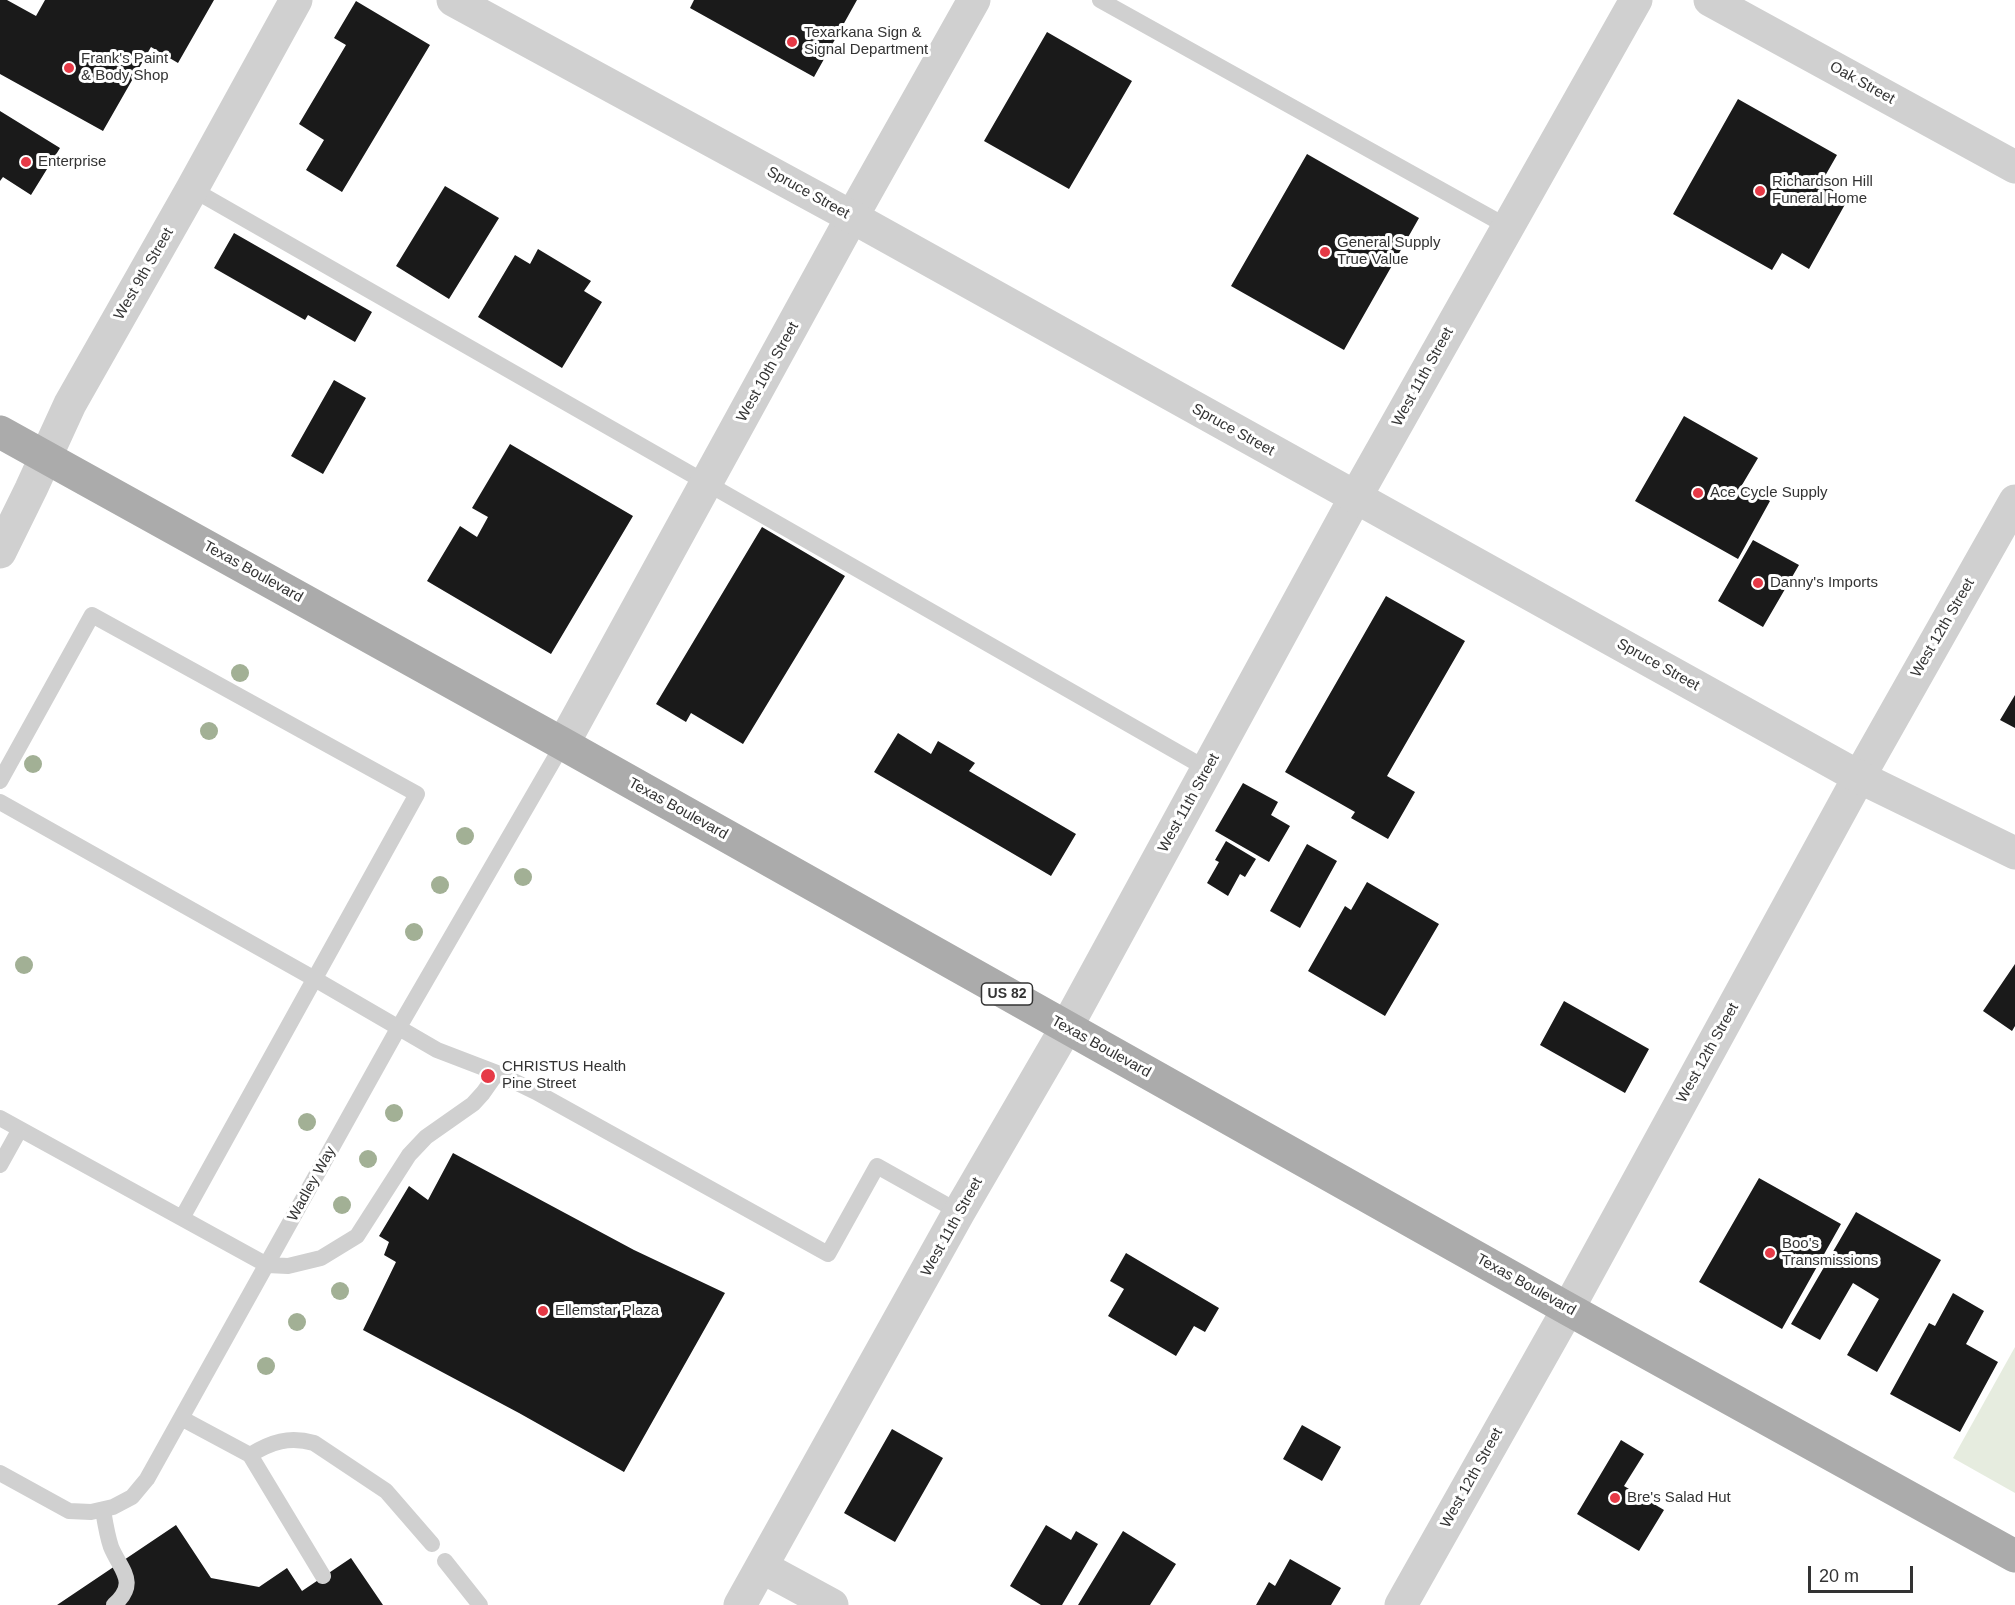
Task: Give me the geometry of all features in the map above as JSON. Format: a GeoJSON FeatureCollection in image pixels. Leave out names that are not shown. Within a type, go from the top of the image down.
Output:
{"type":"FeatureCollection","features":[{"type":"Feature","properties":{"kind":"main road","name":"Texas Boulevard"},"geometry":{"type":"LineString","coordinates":[[0,432],[563,744],[1568,1309],[2015,1556]]}},
{"type":"Feature","properties":{"kind":"street","name":"West 9th Street"},"geometry":{"type":"LineString","coordinates":[[0,552],[70,404],[296,0]]}},
{"type":"Feature","properties":{"kind":"street","name":"Spruce Street"},"geometry":{"type":"LineString","coordinates":[[453,0],[852,218],[1859,777],[2015,853]]}},
{"type":"Feature","properties":{"kind":"street","name":"West 10th Street"},"geometry":{"type":"LineString","coordinates":[[563,744],[974,0]]}},
{"type":"Feature","properties":{"kind":"street","name":"West 11th Street"},"geometry":{"type":"LineString","coordinates":[[740,1605],[959,1212],[1066,1028],[1354,498],[1636,0]]}},
{"type":"Feature","properties":{"kind":"street","name":"Oak Street"},"geometry":{"type":"LineString","coordinates":[[1710,0],[2015,166]]}},
{"type":"Feature","properties":{"kind":"street","name":"West 12th Street"},"geometry":{"type":"LineString","coordinates":[[1401,1605],[1568,1309],[1859,777],[2015,501]]}},
{"type":"Feature","properties":{"kind":"street"},"geometry":{"type":"LineString","coordinates":[[762,1567],[832,1605]]}},
{"type":"Feature","properties":{"kind":"lane"},"geometry":{"type":"LineString","coordinates":[[1100,0],[1508,227]]}},
{"type":"Feature","properties":{"kind":"lane"},"geometry":{"type":"LineString","coordinates":[[192,189],[1207,769]]}},
{"type":"Feature","properties":{"kind":"lane"},"geometry":{"type":"LineString","coordinates":[[0,781],[92,615],[417,794],[182,1218]]}},
{"type":"Feature","properties":{"kind":"lane","name":"Wadley Way"},"geometry":{"type":"LineString","coordinates":[[0,1473],[69,1511],[91,1512],[113,1507],[132,1497],[147,1479],[399,1027],[563,744]]}},
{"type":"Feature","properties":{"kind":"lane"},"geometry":{"type":"LineString","coordinates":[[0,802],[314,978],[437,1050],[497,1073],[536,1092],[828,1254],[876,1166],[959,1212]]}},
{"type":"Feature","properties":{"kind":"lane"},"geometry":{"type":"LineString","coordinates":[[0,1118],[267,1265],[288,1266],[321,1258],[357,1236],[409,1155],[426,1137],[473,1104],[497,1073]]}},
{"type":"Feature","properties":{"kind":"lane"},"geometry":{"type":"LineString","coordinates":[[0,1166],[20,1129]]}},
{"type":"Feature","properties":{"kind":"lane"},"geometry":{"type":"LineString","coordinates":[[181,1418],[250,1455],[324,1576]]}},
{"type":"Feature","properties":{"kind":"lane"},"geometry":{"type":"LineString","coordinates":[[250,1455],[272,1442],[301,1440],[314,1443],[386,1491],[432,1544]]}},
{"type":"Feature","properties":{"kind":"lane"},"geometry":{"type":"LineString","coordinates":[[103,1510],[110,1544],[127,1576],[127,1587],[114,1605]]}},
{"type":"Feature","properties":{"kind":"lane"},"geometry":{"type":"LineString","coordinates":[[445,1561],[480,1605]]}},
{"type":"Feature","properties":{"kind":"shaded area"},"geometry":{"type":"Polygon","coordinates":[[[2015,1347],[2015,1493],[1953,1458],[2015,1347]]]}},
{"type":"Feature","properties":{"kind":"building","name":"Frank's Paint & Body Shop"},"geometry":{"type":"Polygon","coordinates":[[[0,0],[7,0],[36,16],[45,0],[214,0],[178,63],[151,47],[103,131],[0,74],[0,0]]]}},
{"type":"Feature","properties":{"kind":"building","name":"Texarkana Sign & Signal Department"},"geometry":{"type":"Polygon","coordinates":[[[694,0],[857,0],[814,77],[690,8],[694,0]]]}},
{"type":"Feature","properties":{"kind":"building"},"geometry":{"type":"Polygon","coordinates":[[[356,1],[430,45],[342,192],[306,170],[324,140],[299,124],[346,45],[334,38],[356,1]]]}},
{"type":"Feature","properties":{"kind":"building"},"geometry":{"type":"Polygon","coordinates":[[[1047,32],[1132,81],[1069,189],[984,141],[1047,32]]]}},
{"type":"Feature","properties":{"kind":"building","name":"Richardson Hill Funeral Home"},"geometry":{"type":"Polygon","coordinates":[[[1738,99],[1837,155],[1821,183],[1848,199],[1809,269],[1782,253],[1772,270],[1673,214],[1738,99]]]}},
{"type":"Feature","properties":{"kind":"building","name":"Enterprise"},"geometry":{"type":"Polygon","coordinates":[[[0,111],[60,148],[31,195],[3,177],[0,181],[0,111]]]}},
{"type":"Feature","properties":{"kind":"building","name":"General Supply True Value"},"geometry":{"type":"Polygon","coordinates":[[[1307,154],[1419,218],[1344,350],[1231,286],[1307,154]]]}},
{"type":"Feature","properties":{"kind":"building"},"geometry":{"type":"Polygon","coordinates":[[[445,186],[499,218],[449,299],[396,266],[445,186]]]}},
{"type":"Feature","properties":{"kind":"building"},"geometry":{"type":"Polygon","coordinates":[[[234,233],[372,312],[355,342],[308,315],[305,320],[214,268],[234,233]]]}},
{"type":"Feature","properties":{"kind":"building"},"geometry":{"type":"Polygon","coordinates":[[[538,249],[591,281],[584,291],[602,302],[562,368],[478,317],[515,255],[530,264],[538,249]]]}},
{"type":"Feature","properties":{"kind":"building"},"geometry":{"type":"Polygon","coordinates":[[[334,380],[366,398],[323,474],[291,456],[334,380]]]}},
{"type":"Feature","properties":{"kind":"building","name":"Ace Cycle Supply"},"geometry":{"type":"Polygon","coordinates":[[[1684,416],[1758,458],[1742,485],[1770,501],[1738,559],[1635,501],[1684,416]]]}},
{"type":"Feature","properties":{"kind":"building"},"geometry":{"type":"Polygon","coordinates":[[[510,444],[633,516],[551,654],[427,581],[460,526],[477,537],[488,517],[472,508],[510,444]]]}},
{"type":"Feature","properties":{"kind":"building"},"geometry":{"type":"Polygon","coordinates":[[[762,527],[845,576],[743,744],[691,713],[686,722],[656,704],[762,527]]]}},
{"type":"Feature","properties":{"kind":"building","name":"Danny's Imports"},"geometry":{"type":"Polygon","coordinates":[[[1753,540],[1799,565],[1763,627],[1718,601],[1753,540]]]}},
{"type":"Feature","properties":{"kind":"building"},"geometry":{"type":"Polygon","coordinates":[[[1386,596],[1465,641],[1387,776],[1415,792],[1388,839],[1351,818],[1355,812],[1285,772],[1386,596]]]}},
{"type":"Feature","properties":{"kind":"building"},"geometry":{"type":"Polygon","coordinates":[[[2015,695],[2015,728],[2000,720],[2015,695]]]}},
{"type":"Feature","properties":{"kind":"building"},"geometry":{"type":"Polygon","coordinates":[[[898,733],[931,754],[938,741],[975,763],[969,771],[1076,834],[1051,876],[874,772],[898,733]]]}},
{"type":"Feature","properties":{"kind":"building"},"geometry":{"type":"Polygon","coordinates":[[[1243,783],[1278,802],[1271,815],[1290,826],[1269,862],[1215,831],[1243,783]]]}},
{"type":"Feature","properties":{"kind":"building"},"geometry":{"type":"Polygon","coordinates":[[[1226,841],[1256,859],[1245,877],[1240,874],[1228,896],[1207,883],[1219,862],[1215,860],[1226,841]]]}},
{"type":"Feature","properties":{"kind":"building"},"geometry":{"type":"Polygon","coordinates":[[[1307,844],[1337,861],[1300,928],[1270,911],[1307,844]]]}},
{"type":"Feature","properties":{"kind":"building"},"geometry":{"type":"Polygon","coordinates":[[[1367,882],[1439,924],[1385,1016],[1308,971],[1345,906],[1351,910],[1367,882]]]}},
{"type":"Feature","properties":{"kind":"building"},"geometry":{"type":"Polygon","coordinates":[[[2015,964],[2015,1026],[2012,1031],[1983,1011],[2015,964]]]}},
{"type":"Feature","properties":{"kind":"building"},"geometry":{"type":"Polygon","coordinates":[[[1564,1001],[1649,1049],[1625,1093],[1540,1045],[1564,1001]]]}},
{"type":"Feature","properties":{"kind":"building","name":"Ellemstar Plaza"},"geometry":{"type":"Polygon","coordinates":[[[453,1153],[634,1250],[725,1293],[624,1472],[363,1330],[396,1262],[384,1255],[389,1242],[379,1236],[409,1186],[428,1200],[453,1153]]]}},
{"type":"Feature","properties":{"kind":"building","name":"Boo's Transmissions"},"geometry":{"type":"Polygon","coordinates":[[[1759,1178],[1841,1224],[1782,1329],[1699,1282],[1759,1178]]]}},
{"type":"Feature","properties":{"kind":"building"},"geometry":{"type":"Polygon","coordinates":[[[1856,1212],[1941,1260],[1877,1372],[1847,1355],[1879,1299],[1853,1283],[1820,1340],[1791,1324],[1856,1212]]]}},
{"type":"Feature","properties":{"kind":"building"},"geometry":{"type":"Polygon","coordinates":[[[1126,1253],[1219,1308],[1205,1332],[1194,1326],[1176,1356],[1108,1316],[1124,1289],[1110,1281],[1126,1253]]]}},
{"type":"Feature","properties":{"kind":"building"},"geometry":{"type":"Polygon","coordinates":[[[1953,1293],[1984,1311],[1966,1344],[1998,1362],[1960,1432],[1890,1394],[1929,1323],[1935,1326],[1953,1293]]]}},
{"type":"Feature","properties":{"kind":"building"},"geometry":{"type":"Polygon","coordinates":[[[1302,1425],[1341,1447],[1322,1481],[1283,1459],[1302,1425]]]}},
{"type":"Feature","properties":{"kind":"building"},"geometry":{"type":"Polygon","coordinates":[[[892,1429],[943,1458],[895,1542],[844,1513],[892,1429]]]}},
{"type":"Feature","properties":{"kind":"building","name":"Bre's Salad Hut"},"geometry":{"type":"Polygon","coordinates":[[[1621,1440],[1644,1454],[1624,1486],[1664,1510],[1639,1551],[1577,1514],[1621,1440]]]}},
{"type":"Feature","properties":{"kind":"building"},"geometry":{"type":"Polygon","coordinates":[[[176,1525],[211,1578],[259,1587],[287,1568],[302,1591],[351,1558],[383,1605],[57,1605],[176,1525]]]}},
{"type":"Feature","properties":{"kind":"building"},"geometry":{"type":"Polygon","coordinates":[[[1046,1525],[1071,1540],[1076,1531],[1098,1544],[1062,1605],[1041,1605],[1010,1586],[1046,1525]]]}},
{"type":"Feature","properties":{"kind":"building"},"geometry":{"type":"Polygon","coordinates":[[[1123,1531],[1176,1564],[1150,1605],[1078,1605],[1123,1531]]]}},
{"type":"Feature","properties":{"kind":"building"},"geometry":{"type":"Polygon","coordinates":[[[1290,1559],[1341,1588],[1331,1605],[1256,1605],[1269,1582],[1275,1586],[1290,1559]]]}},
{"type":"Feature","properties":{"kind":"place","name":"Texarkana Sign & Signal Department"},"geometry":{"type":"Point","coordinates":[792,42]}},
{"type":"Feature","properties":{"kind":"place","name":"Frank's Paint & Body Shop"},"geometry":{"type":"Point","coordinates":[69,68]}},
{"type":"Feature","properties":{"kind":"place","name":"Enterprise"},"geometry":{"type":"Point","coordinates":[26,162]}},
{"type":"Feature","properties":{"kind":"place","name":"Richardson Hill Funeral Home"},"geometry":{"type":"Point","coordinates":[1760,191]}},
{"type":"Feature","properties":{"kind":"place","name":"General Supply True Value"},"geometry":{"type":"Point","coordinates":[1325,252]}},
{"type":"Feature","properties":{"kind":"place","name":"Ace Cycle Supply"},"geometry":{"type":"Point","coordinates":[1698,493]}},
{"type":"Feature","properties":{"kind":"place","name":"Danny's Imports"},"geometry":{"type":"Point","coordinates":[1758,583]}},
{"type":"Feature","properties":{"kind":"place","name":"CHRISTUS Health Pine Street"},"geometry":{"type":"Point","coordinates":[488,1076]}},
{"type":"Feature","properties":{"kind":"place","name":"Boo's Transmissions"},"geometry":{"type":"Point","coordinates":[1770,1253]}},
{"type":"Feature","properties":{"kind":"place","name":"Ellemstar Plaza"},"geometry":{"type":"Point","coordinates":[543,1311]}},
{"type":"Feature","properties":{"kind":"place","name":"Bre's Salad Hut"},"geometry":{"type":"Point","coordinates":[1615,1498]}}]}
